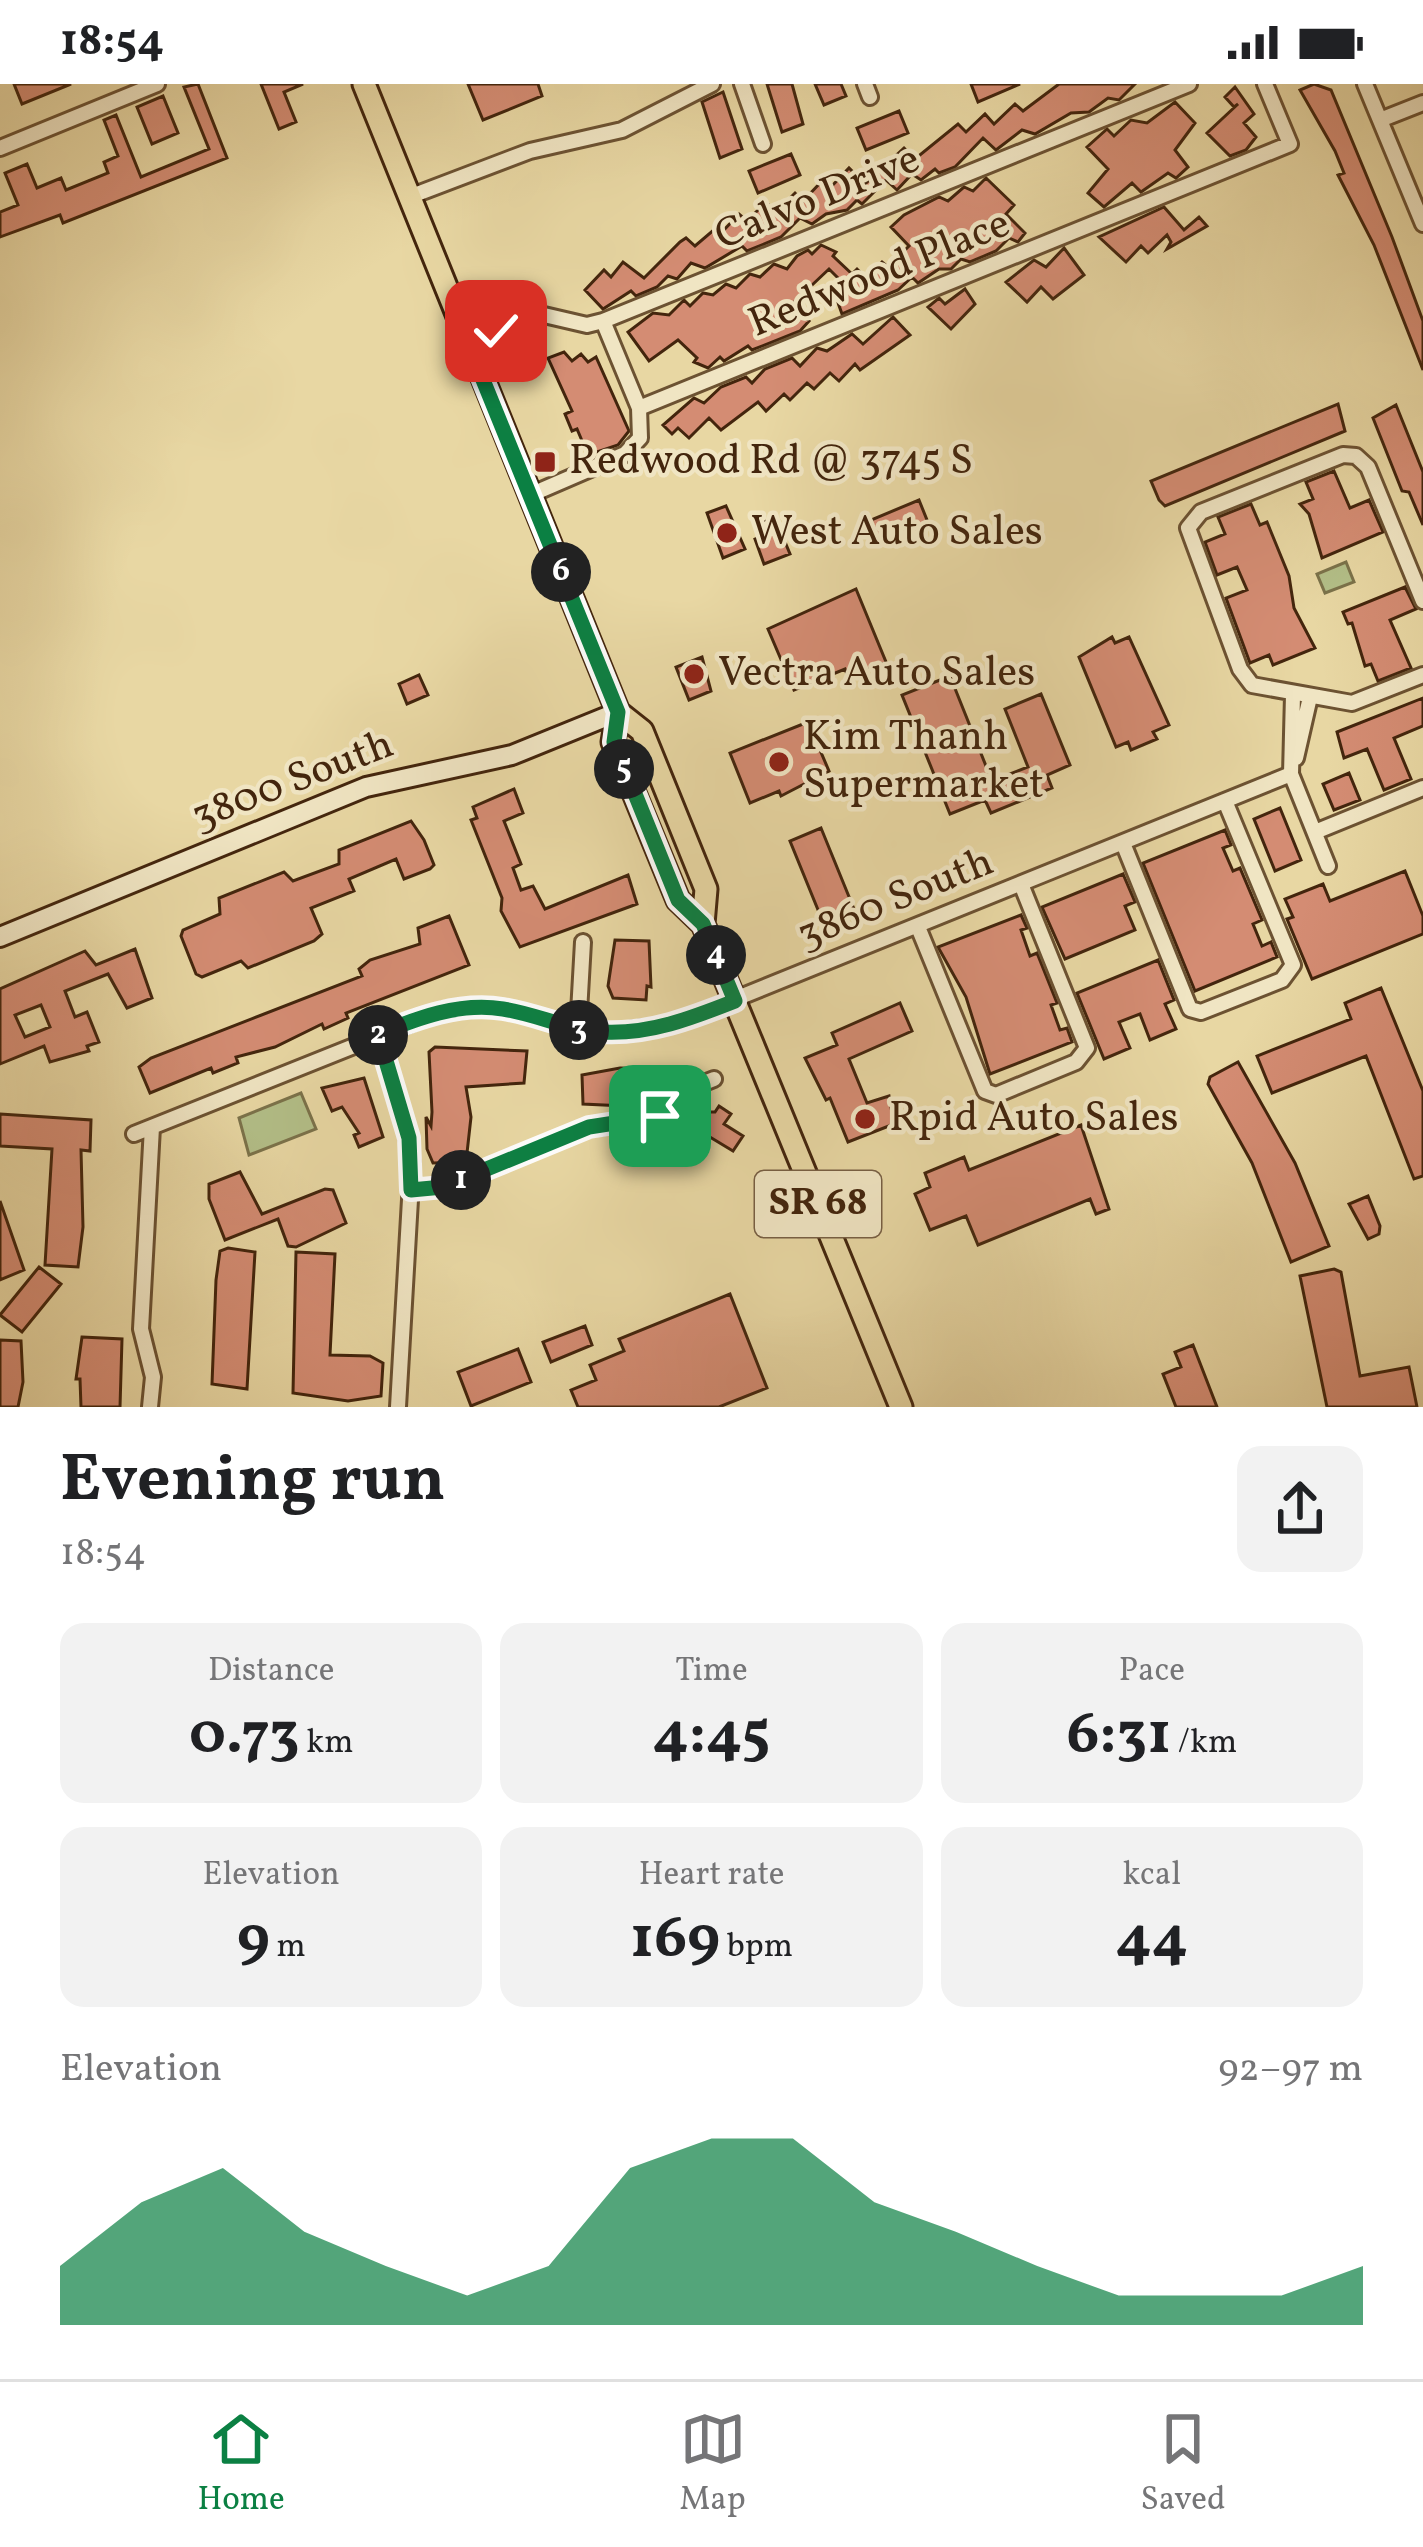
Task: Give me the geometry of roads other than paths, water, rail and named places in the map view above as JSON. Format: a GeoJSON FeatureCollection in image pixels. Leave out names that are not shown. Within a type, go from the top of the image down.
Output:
{"type":"FeatureCollection","features":[{"type":"Feature","properties":{"kind":"main road","name":"SR 68"},"geometry":{"type":"LineString","coordinates":[[364,84],[618,712],[642,731],[706,889],[703,924],[901,1407]]}},
{"type":"Feature","properties":{"kind":"street"},"geometry":{"type":"LineString","coordinates":[[0,148],[157,84]]}},
{"type":"Feature","properties":{"kind":"street"},"geometry":{"type":"LineString","coordinates":[[409,197],[530,151],[622,130],[712,84]]}},
{"type":"Feature","properties":{"kind":"street"},"geometry":{"type":"LineString","coordinates":[[742,84],[763,144]]}},
{"type":"Feature","properties":{"kind":"street","name":"Calvo Drive"},"geometry":{"type":"LineString","coordinates":[[468,343],[544,315],[587,325],[603,321],[1189,84]]}},
{"type":"Feature","properties":{"kind":"street","name":"Redwood Place"},"geometry":{"type":"LineString","coordinates":[[639,407],[1290,144],[1265,84]]}},
{"type":"Feature","properties":{"kind":"street"},"geometry":{"type":"LineString","coordinates":[[1365,84],[1423,224]]}},
{"type":"Feature","properties":{"kind":"street"},"geometry":{"type":"LineString","coordinates":[[1381,120],[1423,103]]}},
{"type":"Feature","properties":{"kind":"street"},"geometry":{"type":"LineString","coordinates":[[530,495],[634,448],[643,428],[639,407],[603,321]]}},
{"type":"Feature","properties":{"kind":"street"},"geometry":{"type":"LineString","coordinates":[[1423,601],[1368,467],[1349,454],[1201,512],[1188,528],[1245,678],[1259,689],[1352,703],[1423,675]]}},
{"type":"Feature","properties":{"kind":"street"},"geometry":{"type":"LineString","coordinates":[[1302,696],[1292,774],[1328,866]]}},
{"type":"Feature","properties":{"kind":"street","name":"3800 South"},"geometry":{"type":"LineString","coordinates":[[0,937],[366,788],[512,755],[618,712]]}},
{"type":"Feature","properties":{"kind":"street","name":"3860 South"},"geometry":{"type":"LineString","coordinates":[[134,1134],[444,1010],[501,1008],[578,1030],[654,1028],[735,1001],[1292,774]]}},
{"type":"Feature","properties":{"kind":"street"},"geometry":{"type":"LineString","coordinates":[[1315,832],[1423,788]]}},
{"type":"Feature","properties":{"kind":"street"},"geometry":{"type":"LineString","coordinates":[[1123,843],[1190,1009],[1201,1012],[1282,980],[1292,965],[1225,801]]}},
{"type":"Feature","properties":{"kind":"street"},"geometry":{"type":"LineString","coordinates":[[918,927],[985,1091],[996,1095],[1076,1062],[1087,1048],[1021,884]]}},
{"type":"Feature","properties":{"kind":"street"},"geometry":{"type":"LineString","coordinates":[[578,1030],[583,942]]}},
{"type":"Feature","properties":{"kind":"street"},"geometry":{"type":"LineString","coordinates":[[378,1034],[409,1138],[411,1190],[398,1407]]}},
{"type":"Feature","properties":{"kind":"street"},"geometry":{"type":"LineString","coordinates":[[411,1190],[443,1187],[589,1127],[648,1120],[684,1091],[714,1079]]}},
{"type":"Feature","properties":{"kind":"street"},"geometry":{"type":"LineString","coordinates":[[150,1407],[153,1377],[141,1329],[152,1127]]}},
{"type":"Feature","properties":{"kind":"place","name":"Redwood Rd @ 3745 S"},"geometry":{"type":"Point","coordinates":[545,462]}},
{"type":"Feature","properties":{"kind":"place","name":"West Auto Sales"},"geometry":{"type":"Point","coordinates":[727,533]}},
{"type":"Feature","properties":{"kind":"place","name":"Vectra Auto Sales"},"geometry":{"type":"Point","coordinates":[694,674]}},
{"type":"Feature","properties":{"kind":"place","name":"Kim Thanh Supermarket"},"geometry":{"type":"Point","coordinates":[779,762]}},
{"type":"Feature","properties":{"kind":"place","name":"Rpid Auto Sales"},"geometry":{"type":"Point","coordinates":[865,1119]}}]}
